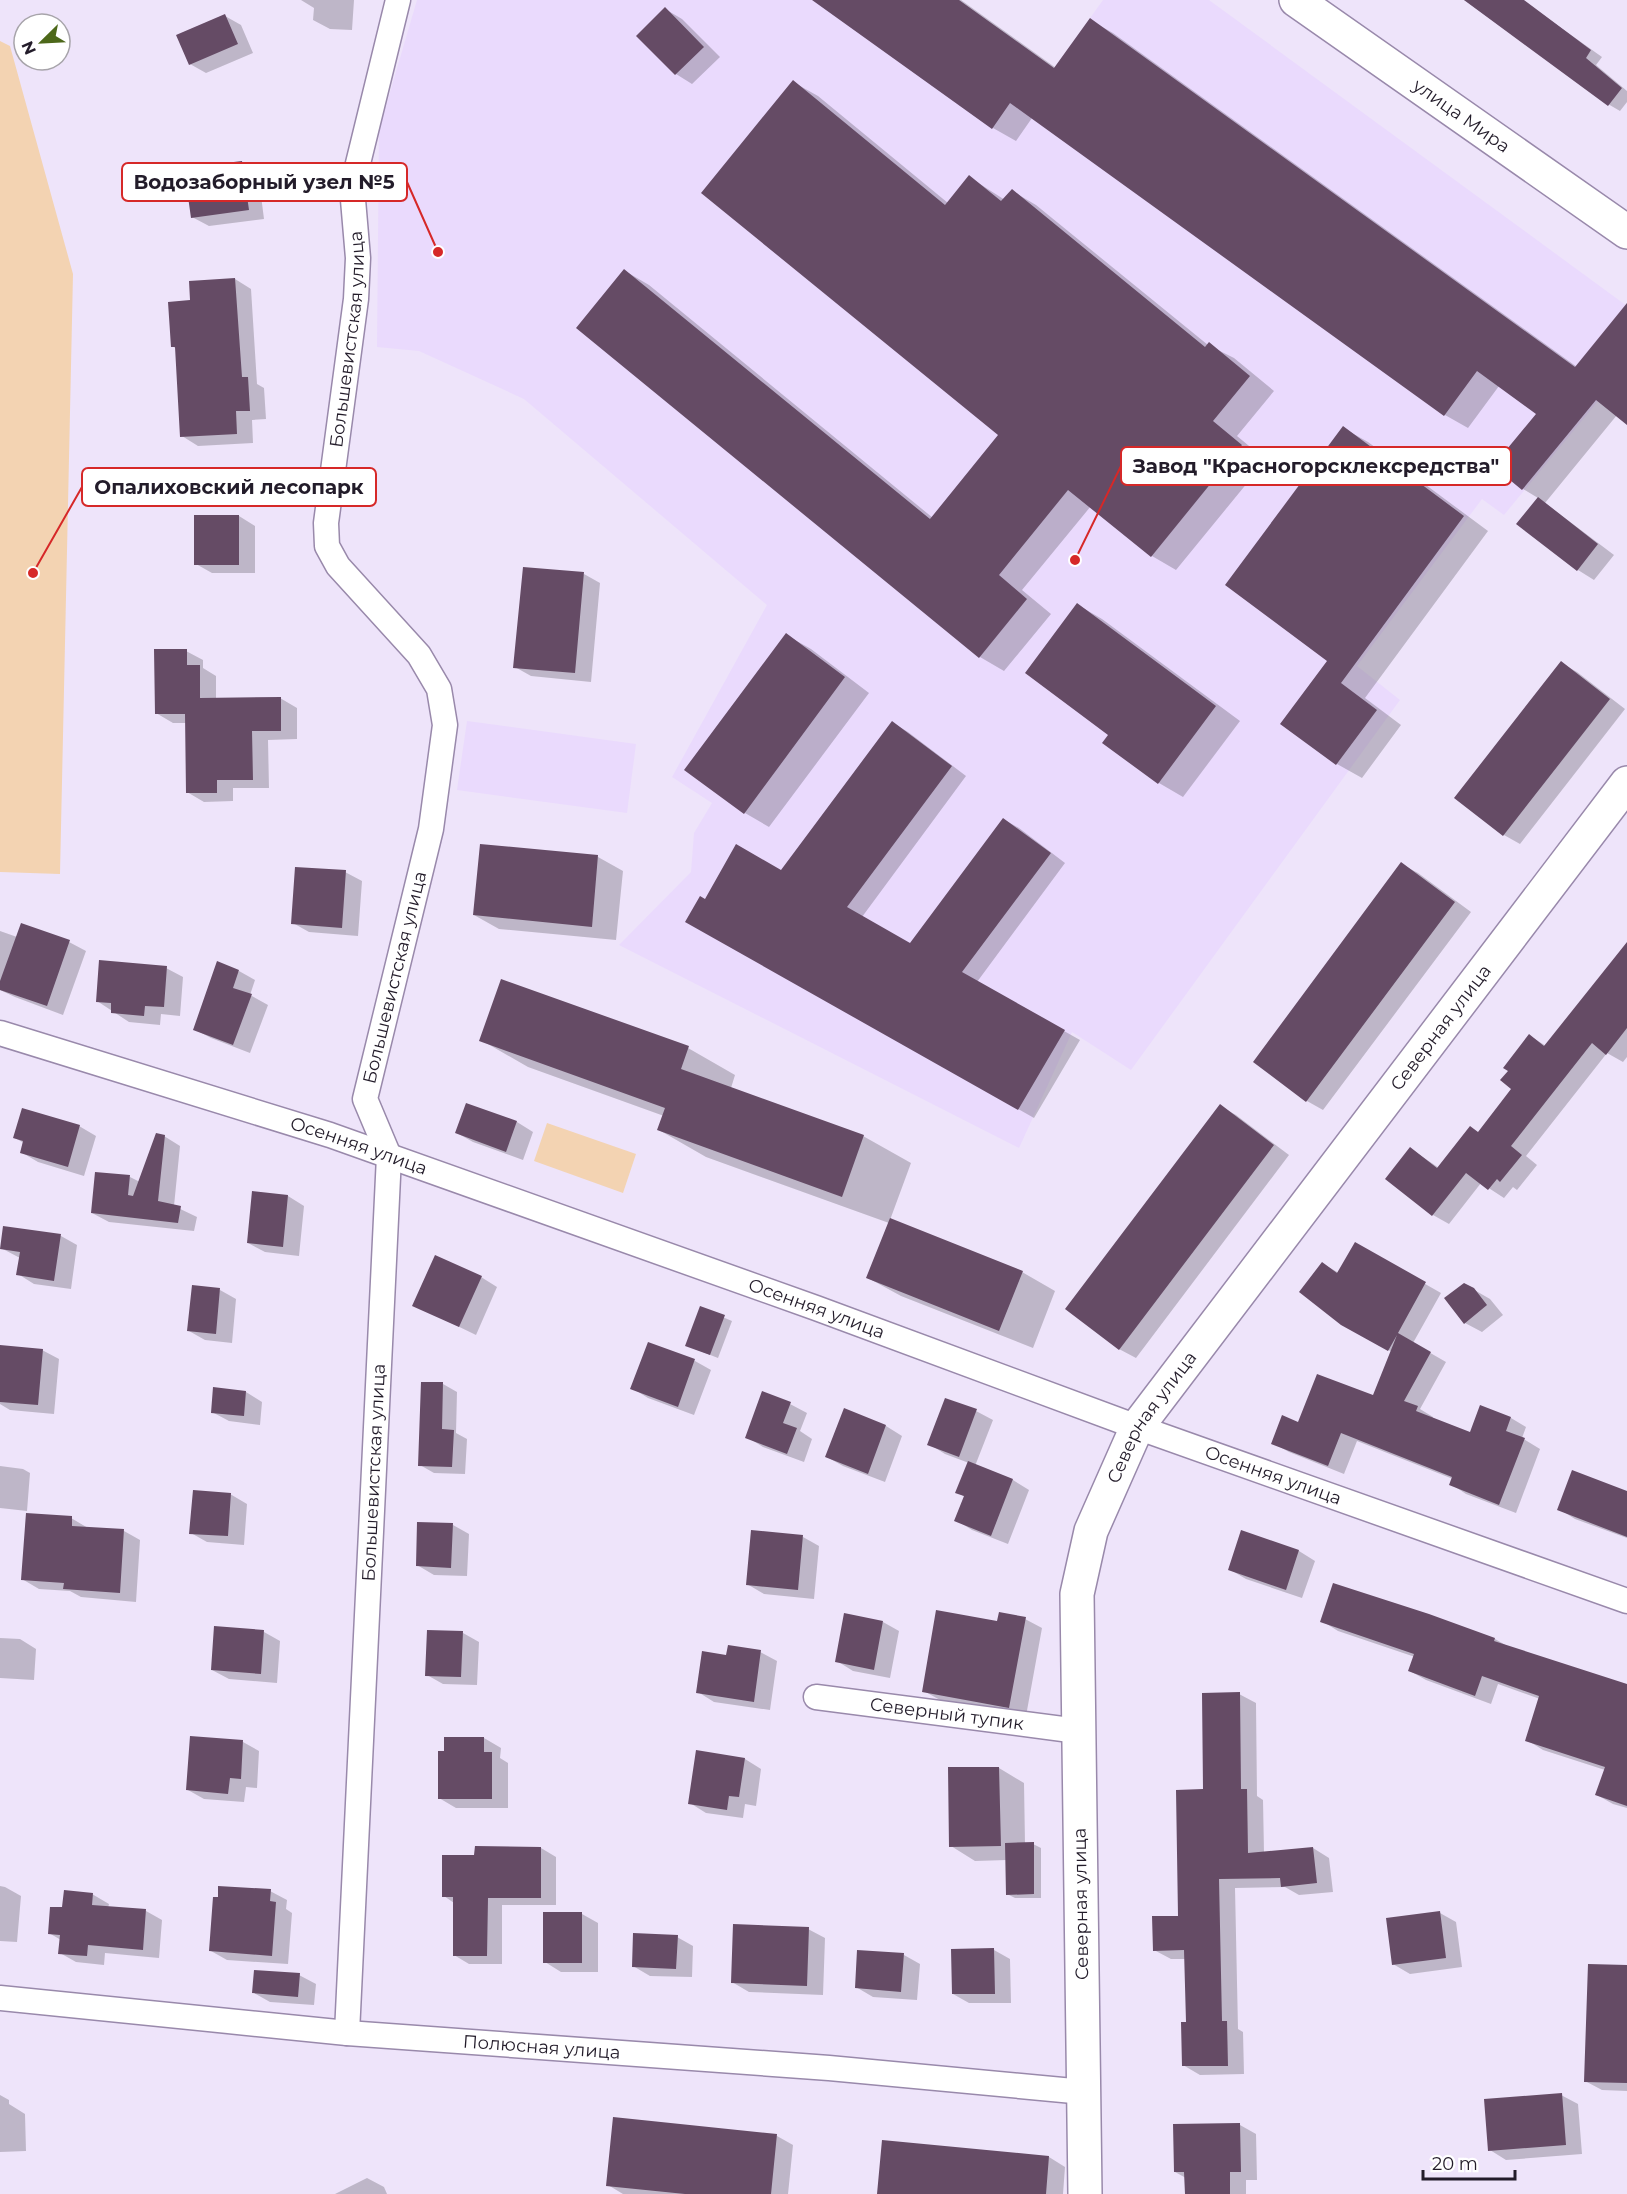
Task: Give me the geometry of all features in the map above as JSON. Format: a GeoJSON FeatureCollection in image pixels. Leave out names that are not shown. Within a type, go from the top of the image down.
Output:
{"type":"FeatureCollection","features":[{"type":"Feature","properties":{"kind":"street","name":"Большевистская улица"},"geometry":{"type":"LineString","coordinates":[[347,2033],[389,1156],[365,1099],[431,830],[445,725],[439,688],[419,655],[338,566],[327,546],[326,523],[356,299],[358,258],[352,188],[398,0]]}},
{"type":"Feature","properties":{"kind":"street","name":"улица Мира"},"geometry":{"type":"LineString","coordinates":[[1296,0],[1627,232]]}},
{"type":"Feature","properties":{"kind":"street","name":"Северная улица"},"geometry":{"type":"LineString","coordinates":[[1085,2194],[1077,1594],[1091,1531],[1137,1427],[1627,783]]}},
{"type":"Feature","properties":{"kind":"street","name":"Осенняя улица"},"geometry":{"type":"LineString","coordinates":[[0,1033],[330,1135],[816,1308],[1137,1427],[1627,1601]]}},
{"type":"Feature","properties":{"kind":"street","name":"Северный тупик"},"geometry":{"type":"LineString","coordinates":[[816,1697],[1078,1731]]}},
{"type":"Feature","properties":{"kind":"street","name":"Полюсная улица"},"geometry":{"type":"LineString","coordinates":[[0,1998],[347,2033],[829,2068],[1084,2092]]}},
{"type":"Feature","properties":{"kind":"shaded area"},"geometry":{"type":"Polygon","coordinates":[[[417,0],[959,0],[1041,59],[1047,78],[1103,0],[1209,0],[1627,306],[1627,366],[1504,515],[1482,499],[1357,666],[1400,700],[1131,1070],[1072,1032],[1019,1148],[619,945],[691,872],[694,833],[712,803],[672,777],[767,605],[524,399],[419,351],[377,347],[379,130],[417,0]]]}},
{"type":"Feature","properties":{"kind":"shaded area"},"geometry":{"type":"Polygon","coordinates":[[[0,41],[10,46],[12,72],[17,72],[73,274],[60,874],[0,872],[0,41]]]}},
{"type":"Feature","properties":{"kind":"shaded area"},"geometry":{"type":"Polygon","coordinates":[[[467,721],[636,744],[627,813],[457,790],[467,721]]]}},
{"type":"Feature","properties":{"kind":"shaded area"},"geometry":{"type":"Polygon","coordinates":[[[547,1123],[636,1154],[623,1193],[534,1161],[547,1123]]]}},
{"type":"Feature","properties":{"kind":"building"},"geometry":{"type":"Polygon","coordinates":[[[812,0],[959,0],[1054,68],[1090,18],[1575,367],[1627,303],[1627,425],[1596,400],[1522,490],[1493,466],[1536,414],[1477,371],[1444,416],[1010,103],[992,129],[812,0]]]}},
{"type":"Feature","properties":{"kind":"building"},"geometry":{"type":"Polygon","coordinates":[[[1464,0],[1524,0],[1591,50],[1586,58],[1622,88],[1608,106],[1464,0]]]}},
{"type":"Feature","properties":{"kind":"building"},"geometry":{"type":"Polygon","coordinates":[[[665,7],[704,47],[675,75],[636,36],[665,7]]]}},
{"type":"Feature","properties":{"kind":"building"},"geometry":{"type":"Polygon","coordinates":[[[225,14],[238,44],[189,65],[176,35],[225,14]]]}},
{"type":"Feature","properties":{"kind":"building"},"geometry":{"type":"Polygon","coordinates":[[[793,80],[945,205],[969,175],[1001,201],[1012,189],[1205,347],[1209,342],[1250,376],[1213,421],[1242,445],[1151,557],[1068,490],[999,575],[1027,599],[979,658],[576,328],[624,269],[930,519],[998,435],[701,193],[793,80]]]}},
{"type":"Feature","properties":{"kind":"building"},"geometry":{"type":"Polygon","coordinates":[[[242,161],[249,210],[191,218],[184,168],[242,161]]]}},
{"type":"Feature","properties":{"kind":"building"},"geometry":{"type":"Polygon","coordinates":[[[235,278],[242,377],[248,377],[250,411],[236,411],[237,434],[180,437],[175,347],[171,347],[168,302],[190,300],[189,281],[235,278]]]}},
{"type":"Feature","properties":{"kind":"building"},"geometry":{"type":"Polygon","coordinates":[[[1343,426],[1464,516],[1341,683],[1377,710],[1336,765],[1280,724],[1327,661],[1225,585],[1343,426]]]}},
{"type":"Feature","properties":{"kind":"building"},"geometry":{"type":"Polygon","coordinates":[[[1538,497],[1598,544],[1577,571],[1516,524],[1538,497]]]}},
{"type":"Feature","properties":{"kind":"building"},"geometry":{"type":"Polygon","coordinates":[[[194,515],[239,515],[239,565],[194,565],[194,515]]]}},
{"type":"Feature","properties":{"kind":"building"},"geometry":{"type":"Polygon","coordinates":[[[523,567],[584,572],[575,673],[513,668],[523,567]]]}},
{"type":"Feature","properties":{"kind":"building"},"geometry":{"type":"Polygon","coordinates":[[[1077,603],[1216,706],[1158,784],[1102,743],[1108,735],[1025,673],[1077,603]]]}},
{"type":"Feature","properties":{"kind":"building"},"geometry":{"type":"Polygon","coordinates":[[[786,633],[845,677],[744,814],[684,770],[786,633]]]}},
{"type":"Feature","properties":{"kind":"building"},"geometry":{"type":"Polygon","coordinates":[[[154,649],[187,649],[187,665],[200,665],[200,698],[281,697],[281,731],[252,731],[253,780],[217,780],[217,793],[186,793],[185,714],[155,714],[154,649]]]}},
{"type":"Feature","properties":{"kind":"building"},"geometry":{"type":"Polygon","coordinates":[[[1561,661],[1610,699],[1503,836],[1454,798],[1561,661]]]}},
{"type":"Feature","properties":{"kind":"building"},"geometry":{"type":"Polygon","coordinates":[[[892,721],[952,766],[847,907],[910,943],[1003,818],[1051,853],[962,972],[1065,1030],[1018,1110],[685,922],[700,896],[705,899],[736,844],[781,870],[892,721]]]}},
{"type":"Feature","properties":{"kind":"building"},"geometry":{"type":"Polygon","coordinates":[[[480,844],[598,855],[592,927],[473,915],[480,844]]]}},
{"type":"Feature","properties":{"kind":"building"},"geometry":{"type":"Polygon","coordinates":[[[1401,862],[1455,902],[1306,1102],[1253,1062],[1401,862]]]}},
{"type":"Feature","properties":{"kind":"building"},"geometry":{"type":"Polygon","coordinates":[[[295,867],[346,870],[342,928],[291,924],[295,867]]]}},
{"type":"Feature","properties":{"kind":"building"},"geometry":{"type":"Polygon","coordinates":[[[21,923],[70,940],[47,1006],[0,990],[0,981],[21,923]]]}},
{"type":"Feature","properties":{"kind":"building"},"geometry":{"type":"Polygon","coordinates":[[[1627,942],[1627,1028],[1606,1055],[1592,1043],[1511,1146],[1522,1155],[1500,1182],[1497,1179],[1488,1190],[1466,1173],[1432,1216],[1385,1179],[1410,1147],[1437,1168],[1470,1126],[1478,1132],[1511,1089],[1500,1080],[1508,1071],[1503,1068],[1529,1034],[1544,1046],[1627,942]]]}},
{"type":"Feature","properties":{"kind":"building"},"geometry":{"type":"Polygon","coordinates":[[[99,960],[167,966],[164,1007],[145,1006],[144,1016],[111,1013],[111,1003],[96,1002],[99,960]]]}},
{"type":"Feature","properties":{"kind":"building"},"geometry":{"type":"Polygon","coordinates":[[[217,961],[239,970],[233,988],[252,994],[233,1045],[193,1030],[217,961]]]}},
{"type":"Feature","properties":{"kind":"building"},"geometry":{"type":"Polygon","coordinates":[[[501,979],[689,1046],[681,1069],[864,1135],[842,1197],[657,1130],[665,1108],[479,1041],[501,979]]]}},
{"type":"Feature","properties":{"kind":"building"},"geometry":{"type":"Polygon","coordinates":[[[466,1103],[517,1121],[506,1152],[455,1133],[466,1103]]]}},
{"type":"Feature","properties":{"kind":"building"},"geometry":{"type":"Polygon","coordinates":[[[1220,1104],[1274,1145],[1119,1350],[1065,1309],[1220,1104]]]}},
{"type":"Feature","properties":{"kind":"building"},"geometry":{"type":"Polygon","coordinates":[[[22,1108],[80,1125],[68,1167],[20,1153],[23,1141],[13,1138],[22,1108]]]}},
{"type":"Feature","properties":{"kind":"building"},"geometry":{"type":"Polygon","coordinates":[[[156,1133],[165,1135],[158,1201],[181,1206],[178,1223],[91,1213],[95,1172],[130,1175],[128,1195],[133,1196],[156,1133]]]}},
{"type":"Feature","properties":{"kind":"building"},"geometry":{"type":"Polygon","coordinates":[[[252,1191],[288,1195],[283,1247],[247,1243],[252,1191]]]}},
{"type":"Feature","properties":{"kind":"building"},"geometry":{"type":"Polygon","coordinates":[[[890,1218],[1023,1271],[999,1331],[866,1278],[890,1218]]]}},
{"type":"Feature","properties":{"kind":"building"},"geometry":{"type":"Polygon","coordinates":[[[3,1226],[61,1234],[54,1281],[16,1275],[20,1252],[0,1249],[3,1226]]]}},
{"type":"Feature","properties":{"kind":"building"},"geometry":{"type":"Polygon","coordinates":[[[1355,1242],[1426,1282],[1398,1333],[1431,1352],[1404,1401],[1418,1406],[1416,1411],[1470,1432],[1480,1405],[1511,1417],[1506,1431],[1525,1438],[1499,1505],[1449,1485],[1452,1477],[1341,1433],[1328,1466],[1271,1444],[1282,1415],[1298,1422],[1317,1374],[1373,1395],[1397,1335],[1388,1351],[1341,1325],[1299,1292],[1322,1262],[1337,1273],[1355,1242]]]}},
{"type":"Feature","properties":{"kind":"building"},"geometry":{"type":"Polygon","coordinates":[[[435,1255],[482,1276],[459,1327],[412,1306],[435,1255]]]}},
{"type":"Feature","properties":{"kind":"building"},"geometry":{"type":"Polygon","coordinates":[[[1464,1283],[1474,1288],[1487,1305],[1464,1324],[1444,1298],[1464,1283]]]}},
{"type":"Feature","properties":{"kind":"building"},"geometry":{"type":"Polygon","coordinates":[[[192,1285],[220,1288],[216,1334],[187,1331],[192,1285]]]}},
{"type":"Feature","properties":{"kind":"building"},"geometry":{"type":"Polygon","coordinates":[[[700,1306],[725,1315],[710,1355],[685,1346],[700,1306]]]}},
{"type":"Feature","properties":{"kind":"building"},"geometry":{"type":"Polygon","coordinates":[[[648,1342],[695,1359],[678,1407],[630,1389],[648,1342]]]}},
{"type":"Feature","properties":{"kind":"building"},"geometry":{"type":"Polygon","coordinates":[[[0,1345],[43,1349],[38,1405],[0,1402],[0,1345]]]}},
{"type":"Feature","properties":{"kind":"building"},"geometry":{"type":"Polygon","coordinates":[[[421,1382],[443,1382],[442,1429],[454,1430],[452,1467],[418,1466],[421,1382]]]}},
{"type":"Feature","properties":{"kind":"building"},"geometry":{"type":"Polygon","coordinates":[[[213,1387],[246,1391],[244,1416],[211,1413],[213,1387]]]}},
{"type":"Feature","properties":{"kind":"building"},"geometry":{"type":"Polygon","coordinates":[[[762,1391],[791,1402],[783,1423],[797,1428],[787,1454],[745,1438],[762,1391]]]}},
{"type":"Feature","properties":{"kind":"building"},"geometry":{"type":"Polygon","coordinates":[[[945,1398],[977,1409],[959,1457],[927,1445],[945,1398]]]}},
{"type":"Feature","properties":{"kind":"building"},"geometry":{"type":"Polygon","coordinates":[[[844,1408],[886,1425],[868,1474],[825,1457],[844,1408]]]}},
{"type":"Feature","properties":{"kind":"building"},"geometry":{"type":"Polygon","coordinates":[[[968,1461],[1013,1479],[991,1536],[954,1521],[964,1496],[955,1493],[968,1461]]]}},
{"type":"Feature","properties":{"kind":"building"},"geometry":{"type":"Polygon","coordinates":[[[1572,1470],[1627,1491],[1627,1537],[1557,1510],[1572,1470]]]}},
{"type":"Feature","properties":{"kind":"building"},"geometry":{"type":"Polygon","coordinates":[[[193,1490],[231,1493],[228,1536],[189,1534],[193,1490]]]}},
{"type":"Feature","properties":{"kind":"building"},"geometry":{"type":"Polygon","coordinates":[[[26,1513],[72,1516],[72,1526],[124,1529],[120,1593],[63,1589],[64,1583],[21,1580],[26,1513]]]}},
{"type":"Feature","properties":{"kind":"building"},"geometry":{"type":"Polygon","coordinates":[[[417,1522],[453,1523],[451,1568],[416,1566],[417,1522]]]}},
{"type":"Feature","properties":{"kind":"building"},"geometry":{"type":"Polygon","coordinates":[[[751,1530],[803,1535],[798,1590],[746,1585],[751,1530]]]}},
{"type":"Feature","properties":{"kind":"building"},"geometry":{"type":"Polygon","coordinates":[[[1241,1530],[1299,1550],[1286,1590],[1228,1570],[1241,1530]]]}},
{"type":"Feature","properties":{"kind":"building"},"geometry":{"type":"Polygon","coordinates":[[[1333,1583],[1429,1614],[1495,1638],[1494,1641],[1627,1684],[1627,1806],[1595,1795],[1605,1767],[1525,1741],[1539,1696],[1482,1676],[1475,1696],[1408,1671],[1414,1654],[1320,1622],[1333,1583]]]}},
{"type":"Feature","properties":{"kind":"building"},"geometry":{"type":"Polygon","coordinates":[[[936,1610],[997,1621],[999,1612],[1026,1617],[1009,1708],[922,1692],[936,1610]]]}},
{"type":"Feature","properties":{"kind":"building"},"geometry":{"type":"Polygon","coordinates":[[[844,1613],[883,1621],[874,1670],[835,1662],[844,1613]]]}},
{"type":"Feature","properties":{"kind":"building"},"geometry":{"type":"Polygon","coordinates":[[[214,1626],[264,1630],[261,1674],[211,1670],[214,1626]]]}},
{"type":"Feature","properties":{"kind":"building"},"geometry":{"type":"Polygon","coordinates":[[[427,1630],[463,1631],[461,1677],[425,1676],[427,1630]]]}},
{"type":"Feature","properties":{"kind":"building"},"geometry":{"type":"Polygon","coordinates":[[[728,1645],[761,1650],[754,1702],[696,1693],[702,1651],[726,1655],[728,1645]]]}},
{"type":"Feature","properties":{"kind":"building"},"geometry":{"type":"Polygon","coordinates":[[[1240,1692],[1241,1789],[1247,1789],[1248,1853],[1313,1847],[1317,1883],[1281,1887],[1280,1878],[1219,1879],[1222,2021],[1227,2021],[1228,2066],[1182,2066],[1181,2022],[1186,2022],[1184,1950],[1153,1951],[1152,1916],[1178,1916],[1176,1790],[1203,1789],[1202,1693],[1240,1692]]]}},
{"type":"Feature","properties":{"kind":"building"},"geometry":{"type":"Polygon","coordinates":[[[190,1736],[243,1740],[241,1779],[230,1778],[228,1794],[186,1790],[190,1736]]]}},
{"type":"Feature","properties":{"kind":"building"},"geometry":{"type":"Polygon","coordinates":[[[444,1737],[484,1737],[484,1752],[492,1752],[492,1799],[438,1799],[438,1751],[444,1751],[444,1737]]]}},
{"type":"Feature","properties":{"kind":"building"},"geometry":{"type":"Polygon","coordinates":[[[696,1750],[745,1758],[739,1797],[729,1796],[727,1810],[688,1804],[696,1750]]]}},
{"type":"Feature","properties":{"kind":"building"},"geometry":{"type":"Polygon","coordinates":[[[948,1767],[999,1767],[1001,1846],[949,1847],[948,1767]]]}},
{"type":"Feature","properties":{"kind":"building"},"geometry":{"type":"Polygon","coordinates":[[[1034,1842],[1034,1894],[1006,1895],[1005,1843],[1034,1842]]]}},
{"type":"Feature","properties":{"kind":"building"},"geometry":{"type":"Polygon","coordinates":[[[475,1846],[541,1847],[541,1898],[488,1898],[487,1956],[453,1956],[453,1897],[442,1897],[442,1855],[474,1855],[475,1846]]]}},
{"type":"Feature","properties":{"kind":"building"},"geometry":{"type":"Polygon","coordinates":[[[218,1886],[271,1889],[270,1901],[276,1902],[272,1956],[209,1951],[213,1897],[218,1897],[218,1886]]]}},
{"type":"Feature","properties":{"kind":"building"},"geometry":{"type":"Polygon","coordinates":[[[64,1890],[93,1893],[92,1905],[146,1909],[143,1950],[88,1945],[87,1956],[58,1954],[60,1935],[48,1934],[50,1907],[62,1907],[64,1890]]]}},
{"type":"Feature","properties":{"kind":"building"},"geometry":{"type":"Polygon","coordinates":[[[1440,1911],[1446,1958],[1392,1965],[1386,1918],[1440,1911]]]}},
{"type":"Feature","properties":{"kind":"building"},"geometry":{"type":"Polygon","coordinates":[[[543,1912],[582,1912],[582,1963],[543,1963],[543,1912]]]}},
{"type":"Feature","properties":{"kind":"building"},"geometry":{"type":"Polygon","coordinates":[[[733,1924],[809,1927],[807,1986],[731,1983],[733,1924]]]}},
{"type":"Feature","properties":{"kind":"building"},"geometry":{"type":"Polygon","coordinates":[[[633,1933],[678,1935],[676,1969],[632,1967],[633,1933]]]}},
{"type":"Feature","properties":{"kind":"building"},"geometry":{"type":"Polygon","coordinates":[[[994,1948],[995,1994],[952,1994],[951,1949],[994,1948]]]}},
{"type":"Feature","properties":{"kind":"building"},"geometry":{"type":"Polygon","coordinates":[[[857,1950],[904,1953],[901,1992],[855,1988],[857,1950]]]}},
{"type":"Feature","properties":{"kind":"building"},"geometry":{"type":"Polygon","coordinates":[[[1588,1964],[1627,1965],[1627,2083],[1584,2082],[1588,1964]]]}},
{"type":"Feature","properties":{"kind":"building"},"geometry":{"type":"Polygon","coordinates":[[[254,1970],[300,1973],[298,1997],[252,1993],[254,1970]]]}},
{"type":"Feature","properties":{"kind":"building"},"geometry":{"type":"Polygon","coordinates":[[[1562,2093],[1566,2145],[1488,2151],[1484,2099],[1562,2093]]]}},
{"type":"Feature","properties":{"kind":"building"},"geometry":{"type":"Polygon","coordinates":[[[613,2117],[777,2134],[771,2194],[685,2194],[606,2186],[613,2117]]]}},
{"type":"Feature","properties":{"kind":"building"},"geometry":{"type":"Polygon","coordinates":[[[1240,2123],[1241,2172],[1230,2172],[1230,2194],[1185,2194],[1184,2172],[1174,2172],[1173,2124],[1240,2123]]]}},
{"type":"Feature","properties":{"kind":"building"},"geometry":{"type":"Polygon","coordinates":[[[882,2140],[1049,2156],[1046,2194],[877,2194],[882,2140]]]}},
{"type":"Feature","properties":{"kind":"place","name":"Водозаборный узел №5"},"geometry":{"type":"Point","coordinates":[438,252]}},
{"type":"Feature","properties":{"kind":"place","name":"Завод \"Красногорсклексредства\""},"geometry":{"type":"Point","coordinates":[1075,560]}},
{"type":"Feature","properties":{"kind":"place","name":"Опалиховский лесопарк"},"geometry":{"type":"Point","coordinates":[33,573]}}]}
